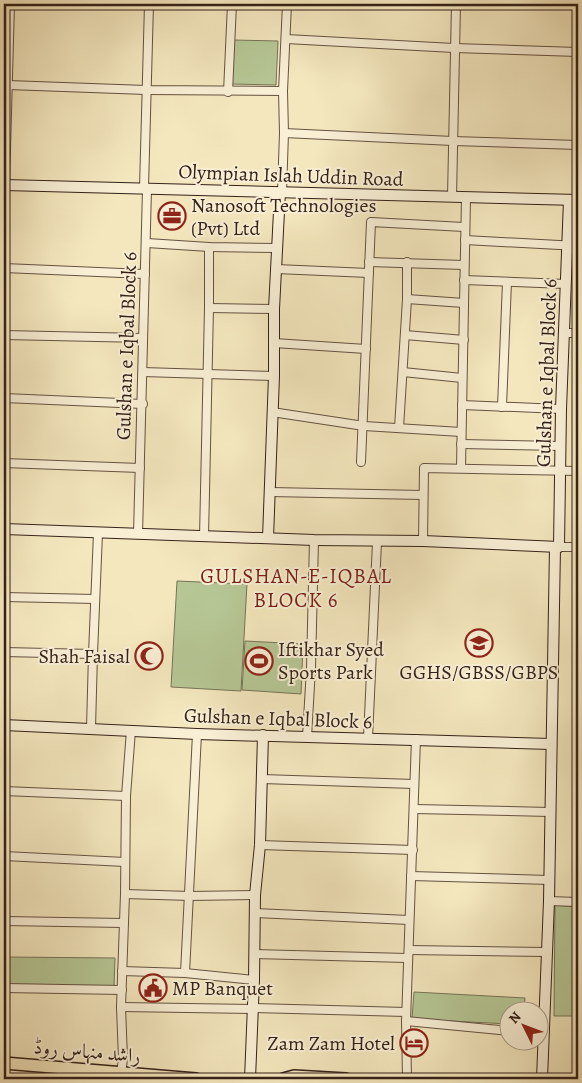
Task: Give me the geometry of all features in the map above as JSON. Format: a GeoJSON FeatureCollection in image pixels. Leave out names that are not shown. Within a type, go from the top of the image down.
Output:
{"type":"FeatureCollection","features":[{"type":"Feature","properties":{"kind":"main road","name":"راشد منہاس روڈ"},"geometry":{"type":"LineString","coordinates":[[4,1063],[196,1079]]}},
{"type":"Feature","properties":{"kind":"main road"},"geometry":{"type":"LineString","coordinates":[[283,1079],[294,1076],[346,1079]]}},
{"type":"Feature","properties":{"kind":"street"},"geometry":{"type":"LineString","coordinates":[[4,185],[10,4]]}},
{"type":"Feature","properties":{"kind":"street","name":"Gulshan e Iqbal Block 6"},"geometry":{"type":"LineString","coordinates":[[138,534],[147,243],[146,90],[149,4]]}},
{"type":"Feature","properties":{"kind":"street"},"geometry":{"type":"LineString","coordinates":[[228,92],[232,4]]}},
{"type":"Feature","properties":{"kind":"street"},"geometry":{"type":"LineString","coordinates":[[268,538],[274,376],[274,310],[284,133],[283,91],[287,4]]}},
{"type":"Feature","properties":{"kind":"street"},"geometry":{"type":"LineString","coordinates":[[452,197],[456,4]]}},
{"type":"Feature","properties":{"kind":"street"},"geometry":{"type":"LineString","coordinates":[[286,39],[454,48],[578,52]]}},
{"type":"Feature","properties":{"kind":"street"},"geometry":{"type":"LineString","coordinates":[[8,85],[228,92],[283,91]]}},
{"type":"Feature","properties":{"kind":"street"},"geometry":{"type":"LineString","coordinates":[[284,133],[453,141],[578,144]]}},
{"type":"Feature","properties":{"kind":"street","name":"Olympian Islah Uddin Road"},"geometry":{"type":"LineString","coordinates":[[4,185],[573,200]]}},
{"type":"Feature","properties":{"kind":"street"},"geometry":{"type":"LineString","coordinates":[[461,468],[462,444],[460,432],[464,340],[464,227],[466,197]]}},
{"type":"Feature","properties":{"kind":"street","name":"Gulshan e Iqbal Block 6"},"geometry":{"type":"LineString","coordinates":[[544,1000],[549,901],[561,409],[567,246],[573,200]]}},
{"type":"Feature","properties":{"kind":"street"},"geometry":{"type":"LineString","coordinates":[[361,462],[371,222],[464,227]]}},
{"type":"Feature","properties":{"kind":"street"},"geometry":{"type":"LineString","coordinates":[[465,240],[578,246]]}},
{"type":"Feature","properties":{"kind":"street"},"geometry":{"type":"LineString","coordinates":[[147,243],[209,247],[277,248]]}},
{"type":"Feature","properties":{"kind":"street"},"geometry":{"type":"LineString","coordinates":[[204,537],[209,247]]}},
{"type":"Feature","properties":{"kind":"street"},"geometry":{"type":"LineString","coordinates":[[369,262],[464,265]]}},
{"type":"Feature","properties":{"kind":"street"},"geometry":{"type":"LineString","coordinates":[[399,428],[407,298],[407,262]]}},
{"type":"Feature","properties":{"kind":"street"},"geometry":{"type":"LineString","coordinates":[[4,268],[145,274]]}},
{"type":"Feature","properties":{"kind":"street"},"geometry":{"type":"LineString","coordinates":[[276,269],[369,273]]}},
{"type":"Feature","properties":{"kind":"street"},"geometry":{"type":"LineString","coordinates":[[464,280],[566,284]]}},
{"type":"Feature","properties":{"kind":"street"},"geometry":{"type":"LineString","coordinates":[[502,408],[507,282]]}},
{"type":"Feature","properties":{"kind":"street"},"geometry":{"type":"LineString","coordinates":[[407,298],[464,302]]}},
{"type":"Feature","properties":{"kind":"street"},"geometry":{"type":"LineString","coordinates":[[209,308],[274,310]]}},
{"type":"Feature","properties":{"kind":"street"},"geometry":{"type":"LineString","coordinates":[[564,332],[578,333]]}},
{"type":"Feature","properties":{"kind":"street"},"geometry":{"type":"LineString","coordinates":[[4,335],[143,338]]}},
{"type":"Feature","properties":{"kind":"street"},"geometry":{"type":"LineString","coordinates":[[405,335],[464,340]]}},
{"type":"Feature","properties":{"kind":"street"},"geometry":{"type":"LineString","coordinates":[[274,343],[366,349]]}},
{"type":"Feature","properties":{"kind":"street"},"geometry":{"type":"LineString","coordinates":[[143,372],[274,376]]}},
{"type":"Feature","properties":{"kind":"street"},"geometry":{"type":"LineString","coordinates":[[403,372],[462,378]]}},
{"type":"Feature","properties":{"kind":"street"},"geometry":{"type":"LineString","coordinates":[[4,398],[143,404]]}},
{"type":"Feature","properties":{"kind":"street"},"geometry":{"type":"LineString","coordinates":[[462,405],[561,409]]}},
{"type":"Feature","properties":{"kind":"street"},"geometry":{"type":"LineString","coordinates":[[272,412],[364,426],[460,432]]}},
{"type":"Feature","properties":{"kind":"street"},"geometry":{"type":"LineString","coordinates":[[462,444],[561,446]]}},
{"type":"Feature","properties":{"kind":"street"},"geometry":{"type":"LineString","coordinates":[[4,463],[140,468]]}},
{"type":"Feature","properties":{"kind":"street"},"geometry":{"type":"LineString","coordinates":[[423,541],[424,468],[578,470]]}},
{"type":"Feature","properties":{"kind":"street"},"geometry":{"type":"LineString","coordinates":[[270,492],[423,495]]}},
{"type":"Feature","properties":{"kind":"street"},"geometry":{"type":"LineString","coordinates":[[4,529],[204,537],[377,542],[423,541],[578,547]]}},
{"type":"Feature","properties":{"kind":"street"},"geometry":{"type":"LineString","coordinates":[[92,728],[98,533]]}},
{"type":"Feature","properties":{"kind":"street"},"geometry":{"type":"LineString","coordinates":[[307,737],[311,668],[314,540]]}},
{"type":"Feature","properties":{"kind":"street"},"geometry":{"type":"LineString","coordinates":[[368,738],[377,542]]}},
{"type":"Feature","properties":{"kind":"street"},"geometry":{"type":"LineString","coordinates":[[4,597],[95,600]]}},
{"type":"Feature","properties":{"kind":"street"},"geometry":{"type":"LineString","coordinates":[[4,652],[93,654]]}},
{"type":"Feature","properties":{"kind":"street","name":"Gulshan e Iqbal Block 6"},"geometry":{"type":"LineString","coordinates":[[4,725],[197,734],[552,744]]}},
{"type":"Feature","properties":{"kind":"street"},"geometry":{"type":"LineString","coordinates":[[121,1073],[123,1059],[121,1007],[126,796],[131,730]]}},
{"type":"Feature","properties":{"kind":"street"},"geometry":{"type":"LineString","coordinates":[[185,973],[197,734]]}},
{"type":"Feature","properties":{"kind":"street"},"geometry":{"type":"LineString","coordinates":[[250,1079],[255,895],[260,845],[263,735]]}},
{"type":"Feature","properties":{"kind":"street"},"geometry":{"type":"LineString","coordinates":[[407,1079],[407,958],[409,950],[416,740]]}},
{"type":"Feature","properties":{"kind":"street"},"geometry":{"type":"LineString","coordinates":[[262,779],[414,784]]}},
{"type":"Feature","properties":{"kind":"street"},"geometry":{"type":"LineString","coordinates":[[4,791],[126,796]]}},
{"type":"Feature","properties":{"kind":"street"},"geometry":{"type":"LineString","coordinates":[[414,809],[550,812]]}},
{"type":"Feature","properties":{"kind":"street"},"geometry":{"type":"LineString","coordinates":[[260,845],[413,850]]}},
{"type":"Feature","properties":{"kind":"street"},"geometry":{"type":"LineString","coordinates":[[4,856],[125,862]]}},
{"type":"Feature","properties":{"kind":"street"},"geometry":{"type":"LineString","coordinates":[[411,876],[549,880]]}},
{"type":"Feature","properties":{"kind":"street"},"geometry":{"type":"LineString","coordinates":[[125,894],[255,895]]}},
{"type":"Feature","properties":{"kind":"street"},"geometry":{"type":"LineString","coordinates":[[549,901],[578,902]]}},
{"type":"Feature","properties":{"kind":"street"},"geometry":{"type":"LineString","coordinates":[[255,913],[409,920]]}},
{"type":"Feature","properties":{"kind":"street"},"geometry":{"type":"LineString","coordinates":[[4,921],[123,923]]}},
{"type":"Feature","properties":{"kind":"street"},"geometry":{"type":"LineString","coordinates":[[409,950],[546,952]]}},
{"type":"Feature","properties":{"kind":"street"},"geometry":{"type":"LineString","coordinates":[[254,954],[407,958]]}},
{"type":"Feature","properties":{"kind":"street"},"geometry":{"type":"LineString","coordinates":[[122,971],[185,973],[254,980]]}},
{"type":"Feature","properties":{"kind":"street"},"geometry":{"type":"LineString","coordinates":[[4,988],[122,990]]}},
{"type":"Feature","properties":{"kind":"street"},"geometry":{"type":"LineString","coordinates":[[121,1007],[253,1008],[406,1017],[500,1030]]}},
{"type":"Feature","properties":{"kind":"street","name":"Gulshan e Iqbal Block 6"},"geometry":{"type":"LineString","coordinates":[[541,1050],[542,1079]]}},
{"type":"Feature","properties":{"kind":"green space"},"geometry":{"type":"Polygon","coordinates":[[[234,40],[278,41],[276,85],[232,84],[234,40]]]}},
{"type":"Feature","properties":{"kind":"green space"},"geometry":{"type":"Polygon","coordinates":[[[177,581],[247,584],[241,691],[171,687],[177,581]]]}},
{"type":"Feature","properties":{"kind":"green space"},"geometry":{"type":"Polygon","coordinates":[[[245,641],[303,644],[301,694],[242,690],[245,641]]]}},
{"type":"Feature","properties":{"kind":"green space"},"geometry":{"type":"Polygon","coordinates":[[[555,905],[578,907],[578,1016],[554,1016],[555,905]]]}},
{"type":"Feature","properties":{"kind":"green space"},"geometry":{"type":"Polygon","coordinates":[[[4,957],[115,958],[114,987],[4,986],[4,957]]]}},
{"type":"Feature","properties":{"kind":"green space"},"geometry":{"type":"Polygon","coordinates":[[[414,992],[525,998],[525,1000],[500,1000],[500,1024],[412,1019],[414,992]]]}},
{"type":"Feature","properties":{"kind":"place","name":"Nanosoft Technologies (Pvt) Ltd"},"geometry":{"type":"Point","coordinates":[172,216]}},
{"type":"Feature","properties":{"kind":"place","name":"GGHS/GBSS/GBPS"},"geometry":{"type":"Point","coordinates":[479,643]}},
{"type":"Feature","properties":{"kind":"place","name":"Shah Faisal"},"geometry":{"type":"Point","coordinates":[149,656]}},
{"type":"Feature","properties":{"kind":"place","name":"Iftikhar Syed Sports Park"},"geometry":{"type":"Point","coordinates":[259,661]}},
{"type":"Feature","properties":{"kind":"place","name":"MP Banquet"},"geometry":{"type":"Point","coordinates":[153,988]}},
{"type":"Feature","properties":{"kind":"place","name":"Zam Zam Hotel"},"geometry":{"type":"Point","coordinates":[414,1043]}},
{"type":"Feature","properties":{"kind":"district","name":"GULSHAN-E-IQBAL BLOCK 6"},"geometry":{"type":"Point","coordinates":[296,588]}}]}
